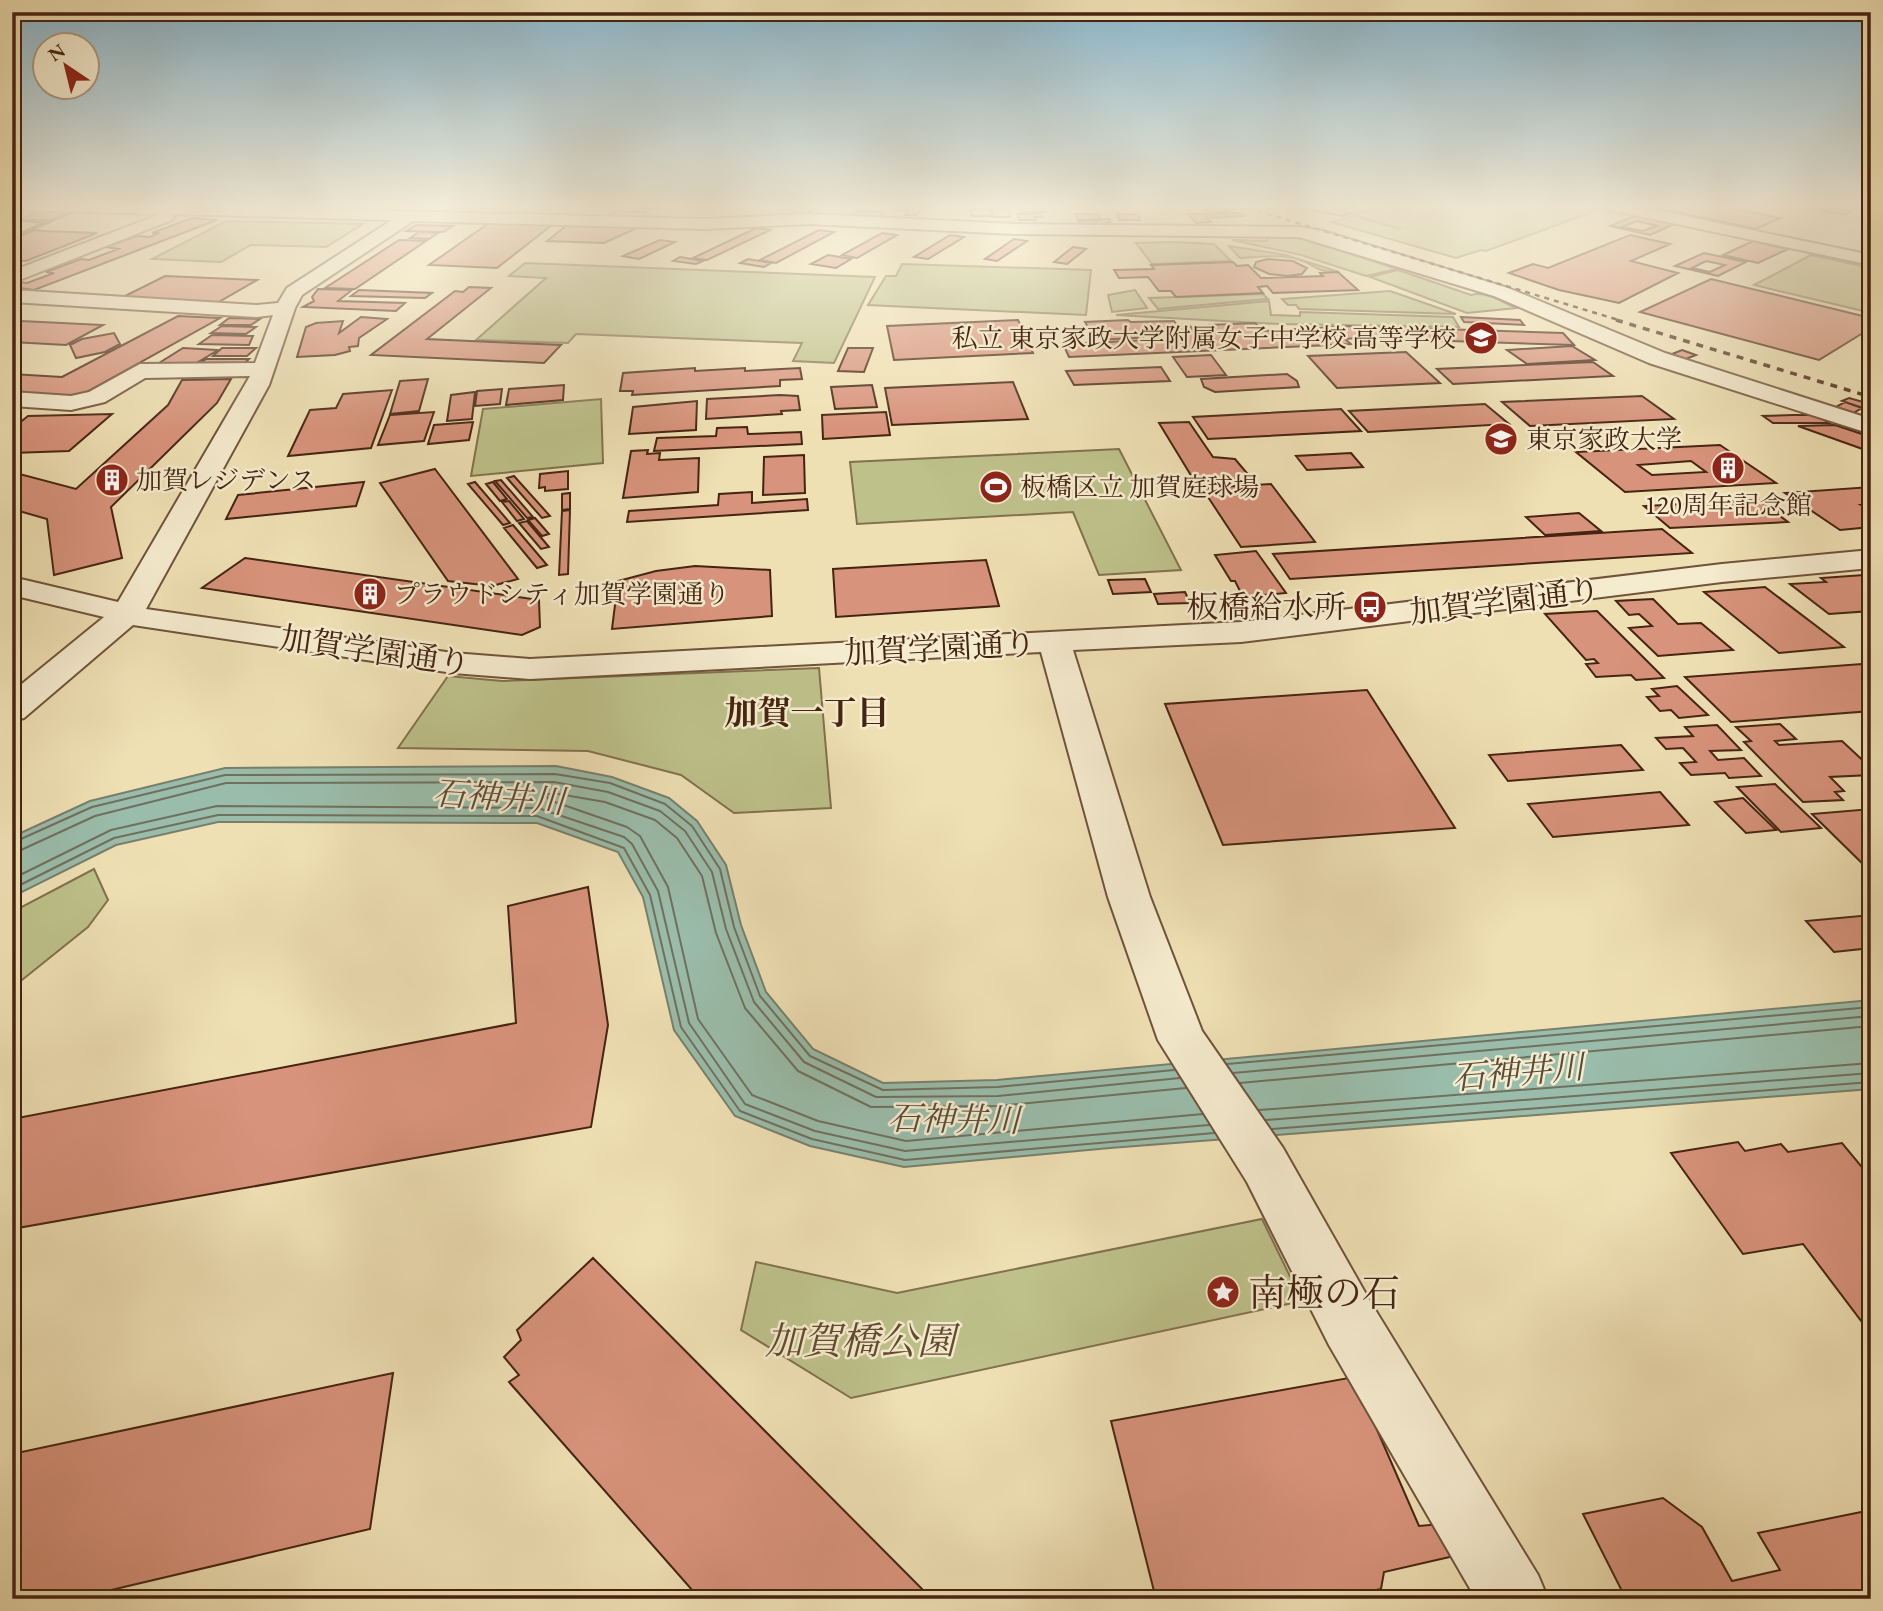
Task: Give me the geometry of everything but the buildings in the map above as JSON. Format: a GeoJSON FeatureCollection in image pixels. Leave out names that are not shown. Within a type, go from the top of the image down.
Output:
{"type":"FeatureCollection","features":[{"type":"Feature","properties":{"kind":"street"},"geometry":{"type":"LineString","coordinates":[[12,710],[127,614],[254,392],[285,308],[294,292],[312,280]]}},
{"type":"Feature","properties":{"kind":"street"},"geometry":{"type":"LineString","coordinates":[[1464,280],[1501,292],[1657,358],[1871,427]]}},
{"type":"Feature","properties":{"kind":"street"},"geometry":{"type":"LineString","coordinates":[[12,296],[257,311],[285,308]]}},
{"type":"Feature","properties":{"kind":"street"},"geometry":{"type":"LineString","coordinates":[[12,399],[71,402],[97,397],[140,371],[264,369]]}},
{"type":"Feature","properties":{"kind":"street","name":"加賀学園通り"},"geometry":{"type":"LineString","coordinates":[[12,586],[127,614],[501,668],[1054,642],[1286,628],[1722,573],[1871,559]]}},
{"type":"Feature","properties":{"kind":"street"},"geometry":{"type":"LineString","coordinates":[[1054,642],[1129,897],[1182,1040],[1265,1166],[1350,1324],[1514,1599]]}},
{"type":"Feature","properties":{"kind":"green space"},"geometry":{"type":"Polygon","coordinates":[[[544,280],[873,280],[834,363],[793,361],[802,343],[576,334],[568,343],[476,340],[544,280]]]}},
{"type":"Feature","properties":{"kind":"green space"},"geometry":{"type":"Polygon","coordinates":[[[883,280],[1090,280],[1086,315],[868,305],[883,280]]]}},
{"type":"Feature","properties":{"kind":"green space"},"geometry":{"type":"Polygon","coordinates":[[[1379,280],[1428,280],[1471,295],[1488,296],[1516,308],[1467,313],[1379,280]]]}},
{"type":"Feature","properties":{"kind":"green space"},"geometry":{"type":"Polygon","coordinates":[[[1763,280],[1871,280],[1871,306],[1863,311],[1754,285],[1763,280]]]}},
{"type":"Feature","properties":{"kind":"green space"},"geometry":{"type":"Polygon","coordinates":[[[1135,290],[1147,308],[1112,312],[1108,295],[1135,290]]]}},
{"type":"Feature","properties":{"kind":"green space"},"geometry":{"type":"Polygon","coordinates":[[[1390,291],[1456,314],[1299,309],[1296,305],[1288,305],[1282,299],[1390,291]]]}},
{"type":"Feature","properties":{"kind":"green space"},"geometry":{"type":"Polygon","coordinates":[[[1263,294],[1268,299],[1158,309],[1149,298],[1263,294]]]}},
{"type":"Feature","properties":{"kind":"green space"},"geometry":{"type":"Polygon","coordinates":[[[1269,301],[1271,315],[1300,316],[1300,312],[1453,317],[1459,327],[1278,324],[1116,315],[1269,301]]]}},
{"type":"Feature","properties":{"kind":"green space"},"geometry":{"type":"Polygon","coordinates":[[[601,399],[603,463],[471,476],[483,409],[601,399]]]}},
{"type":"Feature","properties":{"kind":"green space","name":"板橋区立 加賀庭球場"},"geometry":{"type":"Polygon","coordinates":[[[1119,449],[1181,570],[1099,575],[1073,512],[857,524],[850,462],[1119,449]]]}},
{"type":"Feature","properties":{"kind":"green space"},"geometry":{"type":"Polygon","coordinates":[[[819,668],[831,808],[734,813],[681,775],[588,751],[398,748],[448,676],[502,681],[819,668]]]}},
{"type":"Feature","properties":{"kind":"green space"},"geometry":{"type":"Polygon","coordinates":[[[94,869],[108,900],[88,927],[12,988],[12,912],[94,869]]]}},
{"type":"Feature","properties":{"kind":"green space","name":"加賀橋公園"},"geometry":{"type":"Polygon","coordinates":[[[1262,1219],[1302,1301],[851,1398],[741,1330],[756,1262],[897,1293],[1262,1219]]]}},
{"type":"Feature","properties":{"kind":"water","name":"石神井川"},"geometry":{"type":"Polygon","coordinates":[[[556,766],[612,777],[669,798],[697,821],[726,865],[741,925],[766,992],[813,1049],[883,1083],[997,1080],[1871,1000],[1871,1089],[1110,1148],[904,1167],[810,1146],[735,1116],[674,1030],[643,897],[618,852],[537,823],[218,822],[116,845],[12,897],[12,837],[90,801],[225,768],[556,766]]]}},
{"type":"Feature","properties":{"kind":"railway"},"geometry":{"type":"LineString","coordinates":[[1487,280],[1622,321]]}},
{"type":"Feature","properties":{"kind":"railway"},"geometry":{"type":"LineString","coordinates":[[1616,320],[1871,397]]}},
{"type":"Feature","properties":{"kind":"place","name":"私立 東京家政大学附属女子中学校 高等学校"},"geometry":{"type":"Point","coordinates":[1481,338]}},
{"type":"Feature","properties":{"kind":"place","name":"東京家政大学"},"geometry":{"type":"Point","coordinates":[1501,439]}},
{"type":"Feature","properties":{"kind":"place","name":"120周年記念館"},"geometry":{"type":"Point","coordinates":[1728,468]}},
{"type":"Feature","properties":{"kind":"place","name":"加賀レジデンス"},"geometry":{"type":"Point","coordinates":[112,480]}},
{"type":"Feature","properties":{"kind":"place","name":"板橋区立 加賀庭球場"},"geometry":{"type":"Point","coordinates":[996,487]}},
{"type":"Feature","properties":{"kind":"place","name":"プラウドシティ加賀学園通り"},"geometry":{"type":"Point","coordinates":[370,594]}},
{"type":"Feature","properties":{"kind":"place","name":"板橋給水所"},"geometry":{"type":"Point","coordinates":[1370,607]}},
{"type":"Feature","properties":{"kind":"place","name":"南極の石"},"geometry":{"type":"Point","coordinates":[1223,1292]}},
{"type":"Feature","properties":{"kind":"district","name":"加賀一丁目"},"geometry":{"type":"Point","coordinates":[807,712]}}]}
